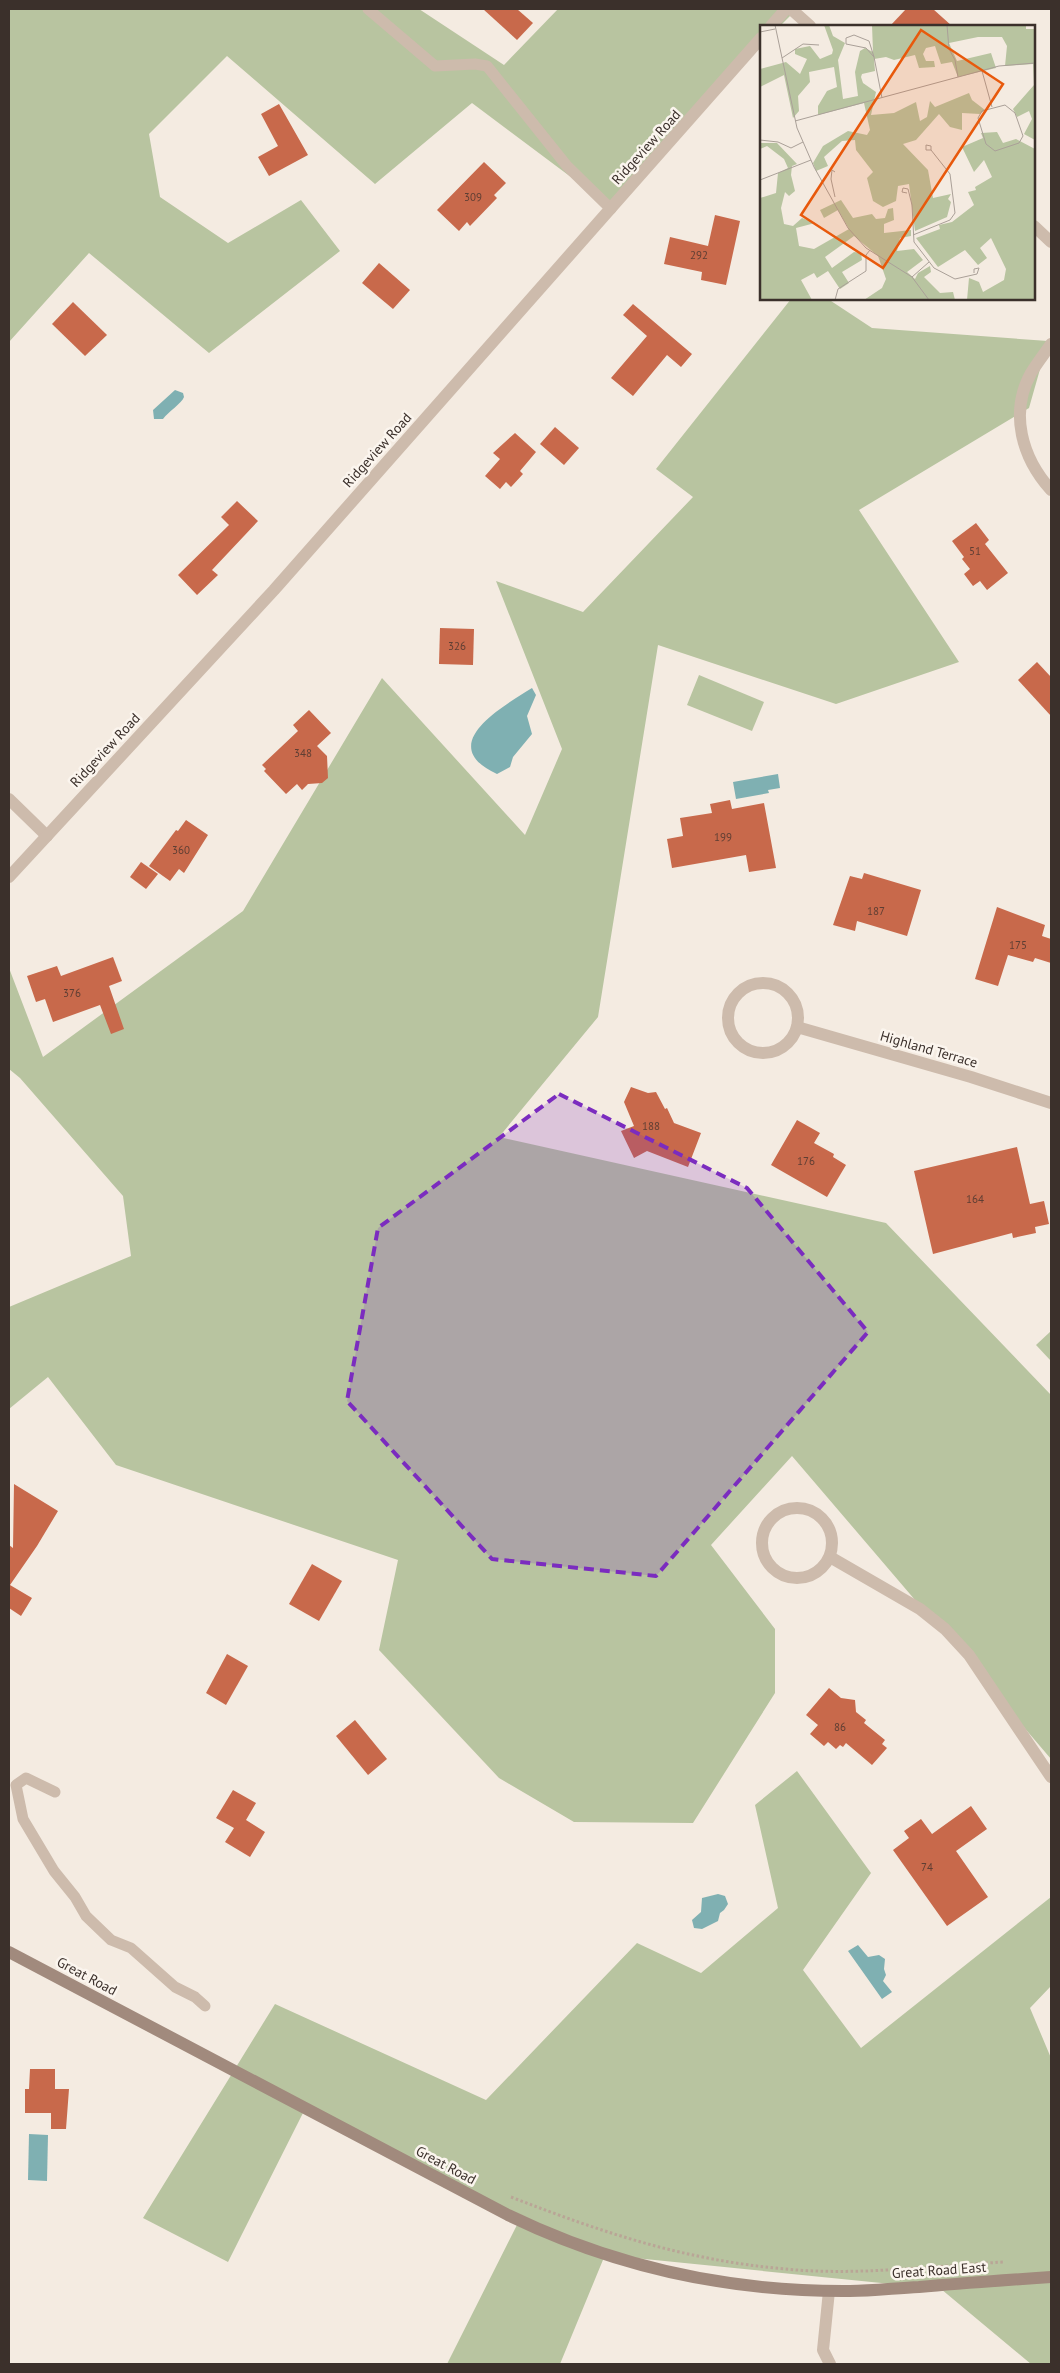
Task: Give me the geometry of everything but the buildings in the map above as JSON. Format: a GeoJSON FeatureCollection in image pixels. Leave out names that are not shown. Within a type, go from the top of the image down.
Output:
{"type":"FeatureCollection","features":[{"type":"Feature","properties":{"kind":"street"},"geometry":{"type":"LineString","coordinates":[[772,25],[786,9]]}},
{"type":"Feature","properties":{"kind":"street"},"geometry":{"type":"LineString","coordinates":[[790,9],[809,25]]}},
{"type":"Feature","properties":{"kind":"street","name":"Ridgeview Road"},"geometry":{"type":"LineString","coordinates":[[9,877],[274,590],[760,39]]}},
{"type":"Feature","properties":{"kind":"street"},"geometry":{"type":"LineString","coordinates":[[1035,227],[1051,242]]}},
{"type":"Feature","properties":{"kind":"street"},"geometry":{"type":"LineString","coordinates":[[1051,344],[1031,373],[1023,395],[1020,415],[1022,437],[1028,458],[1038,476],[1051,490]]}},
{"type":"Feature","properties":{"kind":"street"},"geometry":{"type":"LineString","coordinates":[[9,799],[46,836]]}},
{"type":"Feature","properties":{"kind":"street"},"geometry":{"type":"LineString","coordinates":[[758,982],[772,983],[784,990],[794,1000],[798,1013],[797,1027],[791,1039],[780,1048],[767,1053],[754,1052],[741,1046],[732,1035],[728,1022],[728,1008],[735,996],[745,987],[758,982]]}},
{"type":"Feature","properties":{"kind":"street","name":"Highland Terrace"},"geometry":{"type":"LineString","coordinates":[[797,1027],[971,1076],[1051,1103]]}},
{"type":"Feature","properties":{"kind":"street"},"geometry":{"type":"LineString","coordinates":[[804,1507],[816,1512],[826,1521],[832,1532],[833,1545],[830,1557],[822,1569],[809,1576],[795,1578],[781,1574],[770,1565],[763,1552],[762,1538],[767,1524],[776,1514],[790,1508],[804,1507]]}},
{"type":"Feature","properties":{"kind":"street"},"geometry":{"type":"LineString","coordinates":[[830,1557],[920,1609],[945,1629],[969,1655],[1051,1777]]}},
{"type":"Feature","properties":{"kind":"street","name":"Great Road"},"geometry":{"type":"LineString","coordinates":[[9,1952],[546,2233],[654,2268],[710,2280],[785,2289],[829,2291]]}},
{"type":"Feature","properties":{"kind":"street","name":"Great Road East"},"geometry":{"type":"LineString","coordinates":[[829,2291],[1051,2277]]}},
{"type":"Feature","properties":{"kind":"street"},"geometry":{"type":"LineString","coordinates":[[829,2291],[823,2350],[830,2364]]}},
{"type":"Feature","properties":{"kind":"lane"},"geometry":{"type":"LineString","coordinates":[[368,9],[435,66],[475,64],[487,66],[567,166],[611,209]]}},
{"type":"Feature","properties":{"kind":"lane"},"geometry":{"type":"LineString","coordinates":[[55,1792],[26,1778],[16,1784],[24,1820],[54,1871],[75,1897],[86,1916],[111,1940],[131,1948],[175,1987],[195,1997],[206,2006]]}},
{"type":"Feature","properties":{"kind":"path"},"geometry":{"type":"LineString","coordinates":[[508,2195],[597,2230],[662,2249],[722,2262],[786,2269],[851,2271],[1006,2262]]}},
{"type":"Feature","properties":{"kind":"highlighted area"},"geometry":{"type":"Polygon","coordinates":[[[559,1094],[747,1188],[868,1332],[656,1576],[492,1559],[347,1401],[378,1228],[559,1094]]]}},
{"type":"Feature","properties":{"kind":"green space"},"geometry":{"type":"Polygon","coordinates":[[[9,9],[419,9],[504,65],[558,9],[797,9],[781,25],[760,25],[760,47],[607,204],[472,103],[375,184],[227,56],[149,134],[160,197],[228,243],[301,200],[340,251],[209,353],[89,253],[9,342],[9,9]]]}},
{"type":"Feature","properties":{"kind":"green space"},"geometry":{"type":"Polygon","coordinates":[[[790,300],[830,300],[872,328],[1048,341],[1029,408],[859,510],[959,662],[836,704],[658,645],[598,1017],[499,1137],[886,1223],[1051,1395],[1051,1759],[792,1456],[711,1545],[775,1629],[775,1693],[693,1823],[574,1822],[499,1778],[379,1650],[398,1560],[116,1465],[48,1377],[9,1409],[9,1307],[131,1256],[123,1196],[20,1078],[9,1069],[9,968],[43,1057],[243,911],[382,678],[525,835],[562,749],[496,581],[583,612],[693,497],[656,469],[790,300]]]}},
{"type":"Feature","properties":{"kind":"green space"},"geometry":{"type":"Polygon","coordinates":[[[699,675],[764,702],[752,731],[687,705],[699,675]]]}},
{"type":"Feature","properties":{"kind":"green space"},"geometry":{"type":"Polygon","coordinates":[[[1051,1331],[1051,1361],[1036,1345],[1051,1331]]]}},
{"type":"Feature","properties":{"kind":"green space"},"geometry":{"type":"Polygon","coordinates":[[[797,1771],[871,1873],[803,1970],[861,2048],[1051,1897],[1051,1986],[1030,2008],[1051,2058],[1051,2364],[1031,2364],[941,2289],[605,2255],[560,2364],[447,2364],[520,2219],[306,2107],[228,2262],[143,2218],[275,2004],[486,2100],[637,1943],[701,1973],[778,1908],[755,1805],[797,1771]]]}},
{"type":"Feature","properties":{"kind":"water"},"geometry":{"type":"Polygon","coordinates":[[[175,390],[183,393],[183,399],[163,419],[154,419],[153,410],[175,390]]]}},
{"type":"Feature","properties":{"kind":"water"},"geometry":{"type":"Polygon","coordinates":[[[532,688],[536,695],[527,716],[532,734],[513,757],[510,767],[497,774],[479,763],[472,751],[472,739],[491,716],[532,688]]]}},
{"type":"Feature","properties":{"kind":"water"},"geometry":{"type":"Polygon","coordinates":[[[778,774],[780,788],[768,790],[769,793],[736,799],[733,782],[778,774]]]}},
{"type":"Feature","properties":{"kind":"water"},"geometry":{"type":"Polygon","coordinates":[[[718,1894],[725,1896],[728,1904],[720,1913],[718,1921],[702,1929],[694,1928],[692,1920],[701,1912],[702,1898],[718,1894]]]}},
{"type":"Feature","properties":{"kind":"water"},"geometry":{"type":"Polygon","coordinates":[[[858,1945],[868,1957],[879,1955],[885,1959],[884,1969],[886,1975],[883,1981],[892,1992],[882,1999],[848,1951],[858,1945]]]}},
{"type":"Feature","properties":{"kind":"water"},"geometry":{"type":"Polygon","coordinates":[[[29,2134],[48,2135],[47,2181],[28,2180],[29,2134]]]}}]}
